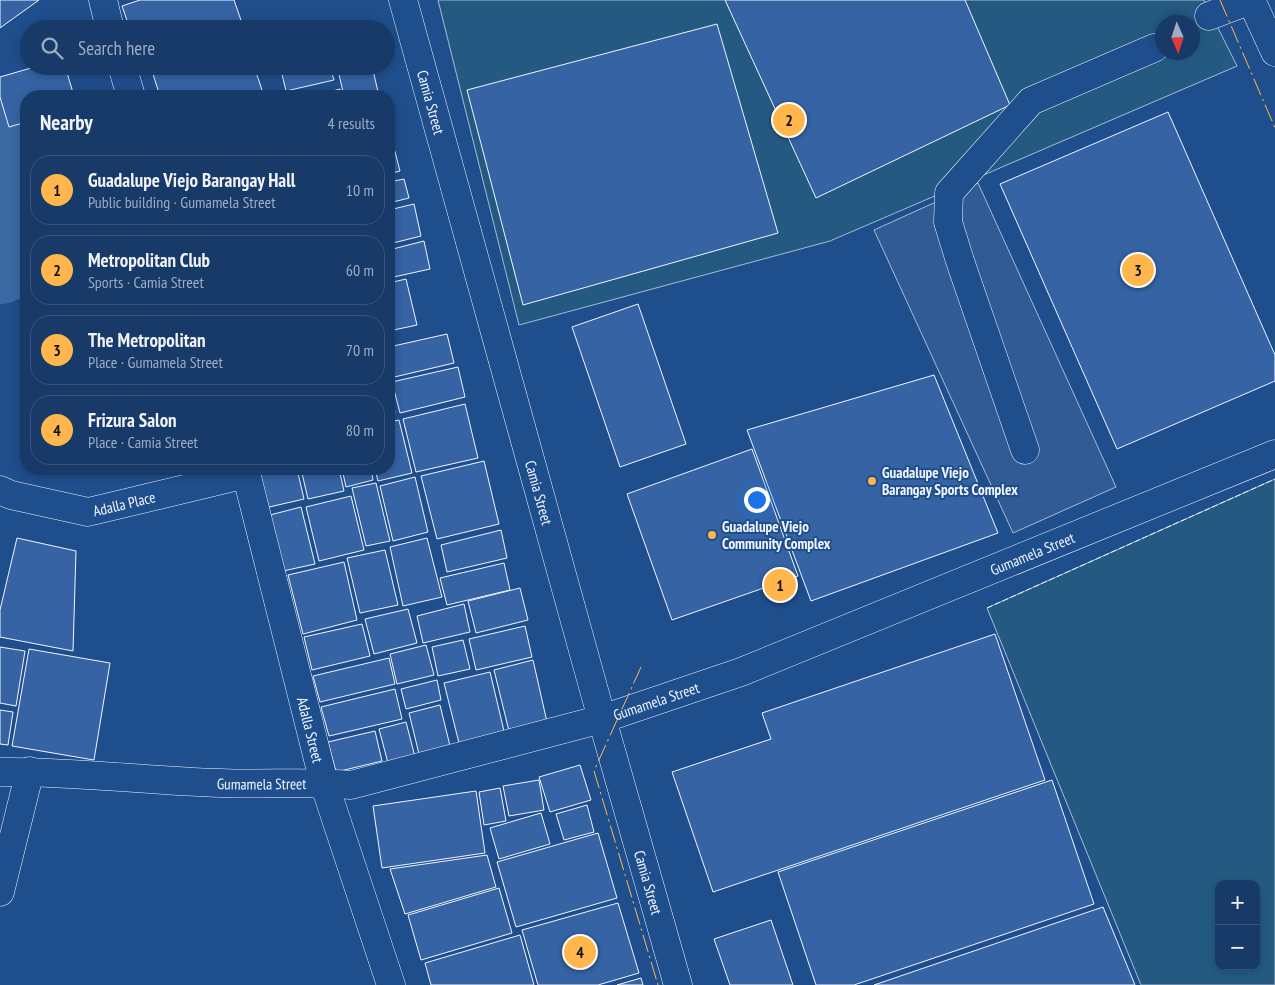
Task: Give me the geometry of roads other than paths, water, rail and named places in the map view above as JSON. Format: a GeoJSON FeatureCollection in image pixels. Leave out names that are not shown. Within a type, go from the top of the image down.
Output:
{"type":"FeatureCollection","features":[{"type":"Feature","properties":{"kind":"street"},"geometry":{"type":"LineString","coordinates":[[103,0],[108,20]]}},
{"type":"Feature","properties":{"kind":"street","name":"Camia Street"},"geometry":{"type":"LineString","coordinates":[[403,0],[602,719],[678,985]]}},
{"type":"Feature","properties":{"kind":"street"},"geometry":{"type":"LineString","coordinates":[[1209,16],[1251,0],[1275,52]]}},
{"type":"Feature","properties":{"kind":"street"},"geometry":{"type":"LineString","coordinates":[[1025,450],[948,222],[949,193],[1031,101],[1154,48]]}},
{"type":"Feature","properties":{"kind":"street"},"geometry":{"type":"LineString","coordinates":[[125,75],[129,90]]}},
{"type":"Feature","properties":{"kind":"street","name":"Gumamela Street"},"geometry":{"type":"LineString","coordinates":[[0,772],[30,771],[221,783],[324,783],[351,785],[602,719],[741,672],[1275,454]]}},
{"type":"Feature","properties":{"kind":"street","name":"Adalla Place"},"geometry":{"type":"LineString","coordinates":[[0,490],[11,495],[88,512],[234,475]]}},
{"type":"Feature","properties":{"kind":"street","name":"Adalla Street"},"geometry":{"type":"LineString","coordinates":[[247,475],[324,783],[391,985]]}},
{"type":"Feature","properties":{"kind":"street"},"geometry":{"type":"LineString","coordinates":[[0,892],[30,771]]}},
{"type":"Feature","properties":{"kind":"waterway"},"geometry":{"type":"LineString","coordinates":[[0,135],[20,183]]}},
{"type":"Feature","properties":{"kind":"waterway"},"geometry":{"type":"LineString","coordinates":[[0,267],[19,256],[20,253]]}},
{"type":"Feature","properties":{"kind":"place","name":"Metropolitan Club"},"geometry":{"type":"Point","coordinates":[789,120]}},
{"type":"Feature","properties":{"kind":"place","name":"The Metropolitan"},"geometry":{"type":"Point","coordinates":[1138,270]}},
{"type":"Feature","properties":{"kind":"place","name":"Guadalupe Viejo Barangay Sports Complex"},"geometry":{"type":"Point","coordinates":[872,481]}},
{"type":"Feature","properties":{"kind":"place","name":"Guadalupe Viejo Community Complex"},"geometry":{"type":"Point","coordinates":[712,535]}},
{"type":"Feature","properties":{"kind":"place","name":"Guadalupe Viejo Barangay Hall"},"geometry":{"type":"Point","coordinates":[780,585]}},
{"type":"Feature","properties":{"kind":"place","name":"Frizura Salon"},"geometry":{"type":"Point","coordinates":[580,952]}}]}
